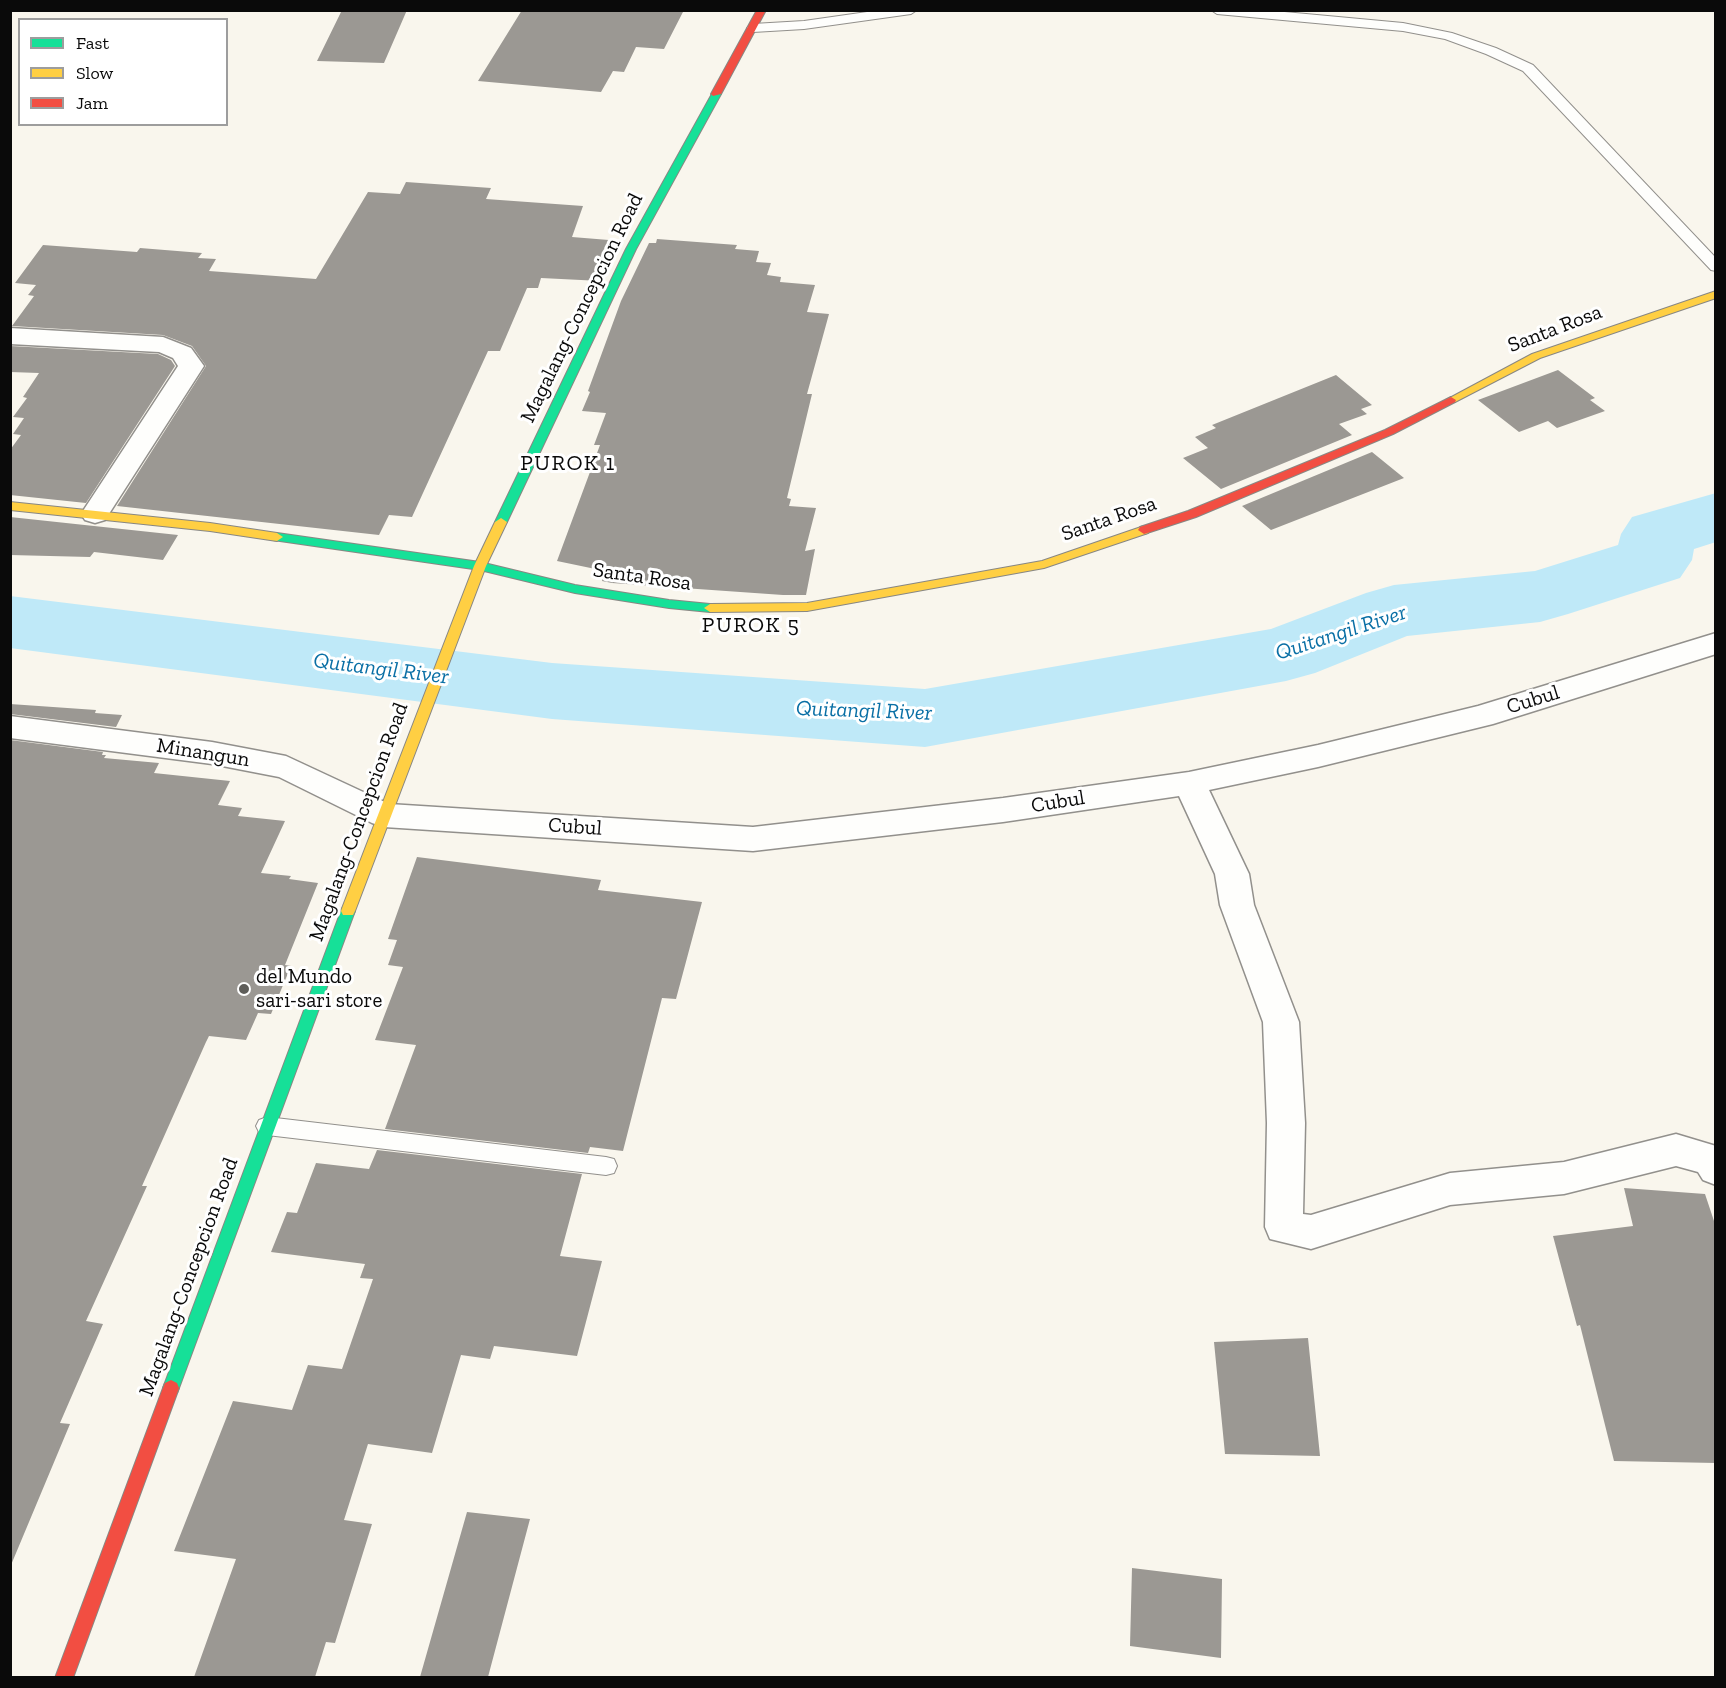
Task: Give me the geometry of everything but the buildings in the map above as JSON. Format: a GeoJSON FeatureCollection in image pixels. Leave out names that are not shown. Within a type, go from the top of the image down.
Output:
{"type":"FeatureCollection","features":[{"type":"Feature","properties":{"kind":"main road","name":"Magalang-Concepcion Road"},"geometry":{"type":"LineString","coordinates":[[64,1677],[397,778],[480,566],[631,249],[762,10]]}},
{"type":"Feature","properties":{"kind":"main road","name":"Santa Rosa"},"geometry":{"type":"LineString","coordinates":[[10,506],[210,527],[480,566],[575,589],[669,604],[726,609],[807,607],[1044,564],[1192,514],[1389,432],[1536,356],[1716,294]]}},
{"type":"Feature","properties":{"kind":"street"},"geometry":{"type":"LineString","coordinates":[[10,336],[113,340],[163,345],[182,353],[191,366],[95,514]]}},
{"type":"Feature","properties":{"kind":"street","name":"Cubul"},"geometry":{"type":"LineString","coordinates":[[384,815],[753,839],[1003,810],[1189,783],[1318,756],[1482,716],[1716,643]]}},
{"type":"Feature","properties":{"kind":"street","name":"Minangun"},"geometry":{"type":"LineString","coordinates":[[10,727],[201,752],[286,767],[384,815]]}},
{"type":"Feature","properties":{"kind":"street"},"geometry":{"type":"LineString","coordinates":[[1189,783],[1232,874],[1237,905],[1281,1022],[1286,1124],[1284,1227],[1311,1232],[1450,1189],[1564,1178],[1676,1150],[1711,1160],[1716,1169]]}},
{"type":"Feature","properties":{"kind":"lane"},"geometry":{"type":"LineString","coordinates":[[753,28],[804,25],[911,10]]}},
{"type":"Feature","properties":{"kind":"lane"},"geometry":{"type":"LineString","coordinates":[[1217,10],[1403,27],[1448,36],[1491,51],[1528,68],[1716,267]]}},
{"type":"Feature","properties":{"kind":"lane"},"geometry":{"type":"LineString","coordinates":[[267,1126],[606,1166]]}},
{"type":"Feature","properties":{"kind":"waterway","name":"Quitangil River"},"geometry":{"type":"LineString","coordinates":[[10,622],[552,691],[925,718],[1286,654],[1394,611],[1540,596],[1653,560],[1659,534],[1716,517]]}},
{"type":"Feature","properties":{"kind":"traffic: fast"},"geometry":{"type":"LineString","coordinates":[[501,522],[631,249],[716,94]]}},
{"type":"Feature","properties":{"kind":"traffic: fast"},"geometry":{"type":"LineString","coordinates":[[277,537],[480,566],[575,589],[710,608]]}},
{"type":"Feature","properties":{"kind":"traffic: fast"},"geometry":{"type":"LineString","coordinates":[[171,1388],[348,911]]}},
{"type":"Feature","properties":{"kind":"traffic: slow"},"geometry":{"type":"LineString","coordinates":[[1451,400],[1536,356],[1716,294]]}},
{"type":"Feature","properties":{"kind":"traffic: slow"},"geometry":{"type":"LineString","coordinates":[[10,506],[210,527],[277,537]]}},
{"type":"Feature","properties":{"kind":"traffic: slow"},"geometry":{"type":"LineString","coordinates":[[348,911],[480,566],[501,522]]}},
{"type":"Feature","properties":{"kind":"traffic: slow"},"geometry":{"type":"LineString","coordinates":[[710,608],[807,607],[1044,564],[1144,530]]}},
{"type":"Feature","properties":{"kind":"traffic: jam"},"geometry":{"type":"LineString","coordinates":[[716,94],[762,10]]}},
{"type":"Feature","properties":{"kind":"traffic: jam"},"geometry":{"type":"LineString","coordinates":[[1144,530],[1192,514],[1389,432],[1451,400]]}},
{"type":"Feature","properties":{"kind":"traffic: jam"},"geometry":{"type":"LineString","coordinates":[[64,1678],[171,1388]]}},
{"type":"Feature","properties":{"kind":"place","name":"del Mundo sari-sari store"},"geometry":{"type":"Point","coordinates":[244,989]}},
{"type":"Feature","properties":{"kind":"district","name":"PUROK 1"},"geometry":{"type":"Point","coordinates":[568,464]}},
{"type":"Feature","properties":{"kind":"district","name":"PUROK 5"},"geometry":{"type":"Point","coordinates":[751,626]}}]}
